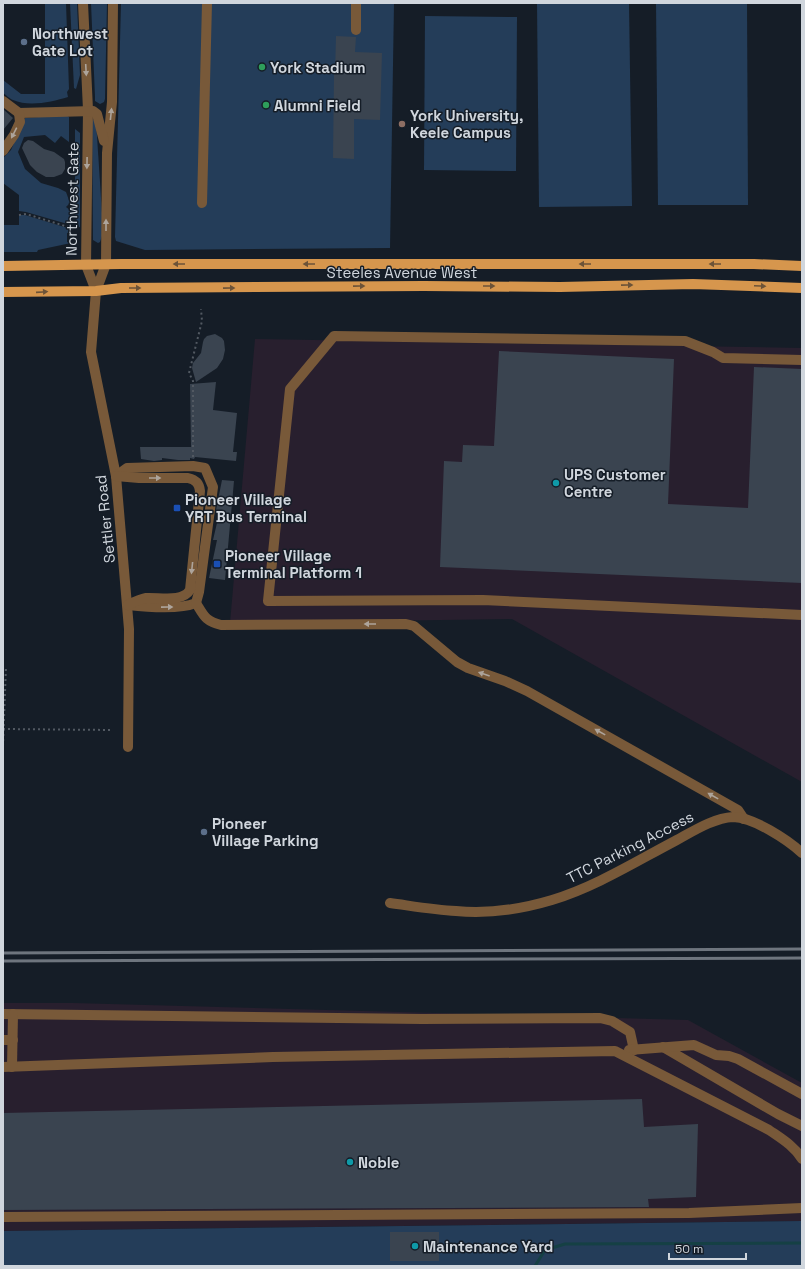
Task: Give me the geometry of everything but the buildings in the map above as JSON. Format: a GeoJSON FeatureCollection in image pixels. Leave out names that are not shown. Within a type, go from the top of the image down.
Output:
{"type":"FeatureCollection","features":[{"type":"Feature","properties":{"kind":"main road","name":"Steeles Avenue West"},"geometry":{"type":"LineString","coordinates":[[3,266],[106,264],[754,264],[802,266]]}},
{"type":"Feature","properties":{"kind":"main road","name":"Steeles Avenue West"},"geometry":{"type":"LineString","coordinates":[[3,292],[121,288],[693,284],[802,288]]}},
{"type":"Feature","properties":{"kind":"street","name":"Northwest Gate"},"geometry":{"type":"LineString","coordinates":[[83,3],[88,110],[86,265],[96,290]]}},
{"type":"Feature","properties":{"kind":"street","name":"Northwest Gate"},"geometry":{"type":"LineString","coordinates":[[96,290],[106,264],[107,153],[112,102],[113,3]]}},
{"type":"Feature","properties":{"kind":"street"},"geometry":{"type":"LineString","coordinates":[[202,203],[207,3]]}},
{"type":"Feature","properties":{"kind":"street"},"geometry":{"type":"LineString","coordinates":[[356,3],[356,30]]}},
{"type":"Feature","properties":{"kind":"street"},"geometry":{"type":"LineString","coordinates":[[3,101],[19,113],[88,110]]}},
{"type":"Feature","properties":{"kind":"street","name":"Northwest Gate"},"geometry":{"type":"LineString","coordinates":[[88,110],[97,114],[107,153]]}},
{"type":"Feature","properties":{"kind":"street"},"geometry":{"type":"LineString","coordinates":[[3,151],[14,135],[20,122],[19,113]]}},
{"type":"Feature","properties":{"kind":"street","name":"Settler Road"},"geometry":{"type":"LineString","coordinates":[[96,290],[91,352],[116,476],[128,605],[128,747]]}},
{"type":"Feature","properties":{"kind":"street"},"geometry":{"type":"LineString","coordinates":[[802,360],[723,358],[713,352],[685,341],[334,336],[290,389],[268,601],[483,600],[802,615]]}},
{"type":"Feature","properties":{"kind":"street"},"geometry":{"type":"LineString","coordinates":[[116,476],[127,468],[193,466],[205,468],[213,487],[199,592],[196,603],[211,623],[221,625],[406,624],[414,626],[458,662],[468,668],[505,681],[527,691],[738,810],[744,819]]}},
{"type":"Feature","properties":{"kind":"street"},"geometry":{"type":"LineString","coordinates":[[116,476],[139,478],[188,478],[199,484],[200,491],[190,590],[188,594],[180,598],[144,598],[128,605]]}},
{"type":"Feature","properties":{"kind":"street"},"geometry":{"type":"LineString","coordinates":[[128,605],[159,607],[186,606],[196,603]]}},
{"type":"Feature","properties":{"kind":"street","name":"TTC Parking Access"},"geometry":{"type":"LineString","coordinates":[[390,903],[456,911],[479,912],[514,909],[551,901],[582,890],[699,828],[733,817],[744,819],[764,827],[783,838],[802,853]]}},
{"type":"Feature","properties":{"kind":"street"},"geometry":{"type":"LineString","coordinates":[[634,1050],[630,1032],[612,1021],[600,1018],[422,1019],[8,1014],[8,1067],[273,1058],[615,1051],[634,1050],[694,1045],[716,1055],[729,1056],[738,1059],[802,1094]]}},
{"type":"Feature","properties":{"kind":"street"},"geometry":{"type":"LineString","coordinates":[[663,1047],[778,1114],[802,1126]]}},
{"type":"Feature","properties":{"kind":"street"},"geometry":{"type":"LineString","coordinates":[[615,1051],[769,1130],[797,1151],[802,1159]]}},
{"type":"Feature","properties":{"kind":"street"},"geometry":{"type":"LineString","coordinates":[[769,1130],[778,1114]]}},
{"type":"Feature","properties":{"kind":"street"},"geometry":{"type":"LineString","coordinates":[[3,1217],[689,1213],[802,1208]]}},
{"type":"Feature","properties":{"kind":"path"},"geometry":{"type":"LineString","coordinates":[[19,214],[26,214],[75,229]]}},
{"type":"Feature","properties":{"kind":"path"},"geometry":{"type":"LineString","coordinates":[[193,466],[193,381],[189,373],[202,321],[201,309]]}},
{"type":"Feature","properties":{"kind":"path"},"geometry":{"type":"LineString","coordinates":[[3,746],[6,666]]}},
{"type":"Feature","properties":{"kind":"path"},"geometry":{"type":"LineString","coordinates":[[4,729],[112,730]]}},
{"type":"Feature","properties":{"kind":"shaded area"},"geometry":{"type":"Polygon","coordinates":[[[45,3],[66,3],[68,97],[40,103],[19,102],[3,93],[3,80],[21,94],[45,94],[45,3]]]}},
{"type":"Feature","properties":{"kind":"shaded area"},"geometry":{"type":"Polygon","coordinates":[[[70,3],[77,3],[80,75],[76,89],[74,88],[70,3]]]}},
{"type":"Feature","properties":{"kind":"shaded area"},"geometry":{"type":"Polygon","coordinates":[[[91,3],[107,3],[105,99],[104,102],[100,104],[95,101],[91,3]]]}},
{"type":"Feature","properties":{"kind":"shaded area","name":"York Stadium"},"geometry":{"type":"Polygon","coordinates":[[[121,3],[394,3],[390,248],[145,250],[116,241],[121,3]]]}},
{"type":"Feature","properties":{"kind":"shaded area"},"geometry":{"type":"Polygon","coordinates":[[[537,3],[629,3],[632,206],[539,207],[537,3]]]}},
{"type":"Feature","properties":{"kind":"shaded area"},"geometry":{"type":"Polygon","coordinates":[[[656,3],[747,3],[748,205],[658,205],[656,3]]]}},
{"type":"Feature","properties":{"kind":"shaded area"},"geometry":{"type":"Polygon","coordinates":[[[425,16],[517,17],[516,171],[424,170],[425,16]]]}},
{"type":"Feature","properties":{"kind":"shaded area"},"geometry":{"type":"Polygon","coordinates":[[[66,115],[69,117],[69,142],[61,136],[55,143],[45,135],[24,137],[18,152],[25,169],[41,183],[66,192],[70,203],[66,207],[71,211],[71,225],[19,211],[19,195],[3,183],[3,158],[11,150],[25,118],[66,115]]]}},
{"type":"Feature","properties":{"kind":"shaded area"},"geometry":{"type":"Polygon","coordinates":[[[94,119],[96,121],[102,213],[102,236],[100,242],[98,243],[93,240],[92,121],[94,119]]]}},
{"type":"Feature","properties":{"kind":"shaded area"},"geometry":{"type":"Polygon","coordinates":[[[75,129],[80,133],[80,227],[75,215],[75,129]]]}},
{"type":"Feature","properties":{"kind":"shaded area"},"geometry":{"type":"Polygon","coordinates":[[[19,215],[25,215],[71,229],[71,232],[67,233],[67,242],[71,243],[38,250],[37,252],[3,252],[3,225],[19,225],[19,215]]]}},
{"type":"Feature","properties":{"kind":"shaded area"},"geometry":{"type":"Polygon","coordinates":[[[255,339],[802,348],[802,782],[512,619],[230,623],[255,339]]]}},
{"type":"Feature","properties":{"kind":"shaded area"},"geometry":{"type":"Polygon","coordinates":[[[3,1003],[73,1003],[688,1020],[802,1083],[802,1221],[3,1231],[3,1003]]]}},
{"type":"Feature","properties":{"kind":"shaded area"},"geometry":{"type":"Polygon","coordinates":[[[802,1221],[802,1266],[3,1266],[3,1231],[802,1221]]]}},
{"type":"Feature","properties":{"kind":"waterway"},"geometry":{"type":"LineString","coordinates":[[535,1266],[545,1250],[565,1244],[802,1243]]}},
{"type":"Feature","properties":{"kind":"railway"},"geometry":{"type":"LineString","coordinates":[[3,953],[802,949]]}},
{"type":"Feature","properties":{"kind":"railway"},"geometry":{"type":"LineString","coordinates":[[3,961],[802,958]]}},
{"type":"Feature","properties":{"kind":"place","name":"Northwest Gate Lot"},"geometry":{"type":"Point","coordinates":[24,42]}},
{"type":"Feature","properties":{"kind":"place","name":"York Stadium"},"geometry":{"type":"Point","coordinates":[262,67]}},
{"type":"Feature","properties":{"kind":"place","name":"Alumni Field"},"geometry":{"type":"Point","coordinates":[266,105]}},
{"type":"Feature","properties":{"kind":"place","name":"York University, Keele Campus"},"geometry":{"type":"Point","coordinates":[402,124]}},
{"type":"Feature","properties":{"kind":"place","name":"UPS Customer Centre"},"geometry":{"type":"Point","coordinates":[556,483]}},
{"type":"Feature","properties":{"kind":"place","name":"Pioneer Village YRT Bus Terminal"},"geometry":{"type":"Point","coordinates":[177,508]}},
{"type":"Feature","properties":{"kind":"place","name":"Pioneer Village Terminal Platform 1"},"geometry":{"type":"Point","coordinates":[217,564]}},
{"type":"Feature","properties":{"kind":"place","name":"Pioneer Village Parking"},"geometry":{"type":"Point","coordinates":[204,832]}},
{"type":"Feature","properties":{"kind":"place","name":"Noble"},"geometry":{"type":"Point","coordinates":[350,1162]}},
{"type":"Feature","properties":{"kind":"place","name":"Maintenance Yard"},"geometry":{"type":"Point","coordinates":[415,1246]}}]}
